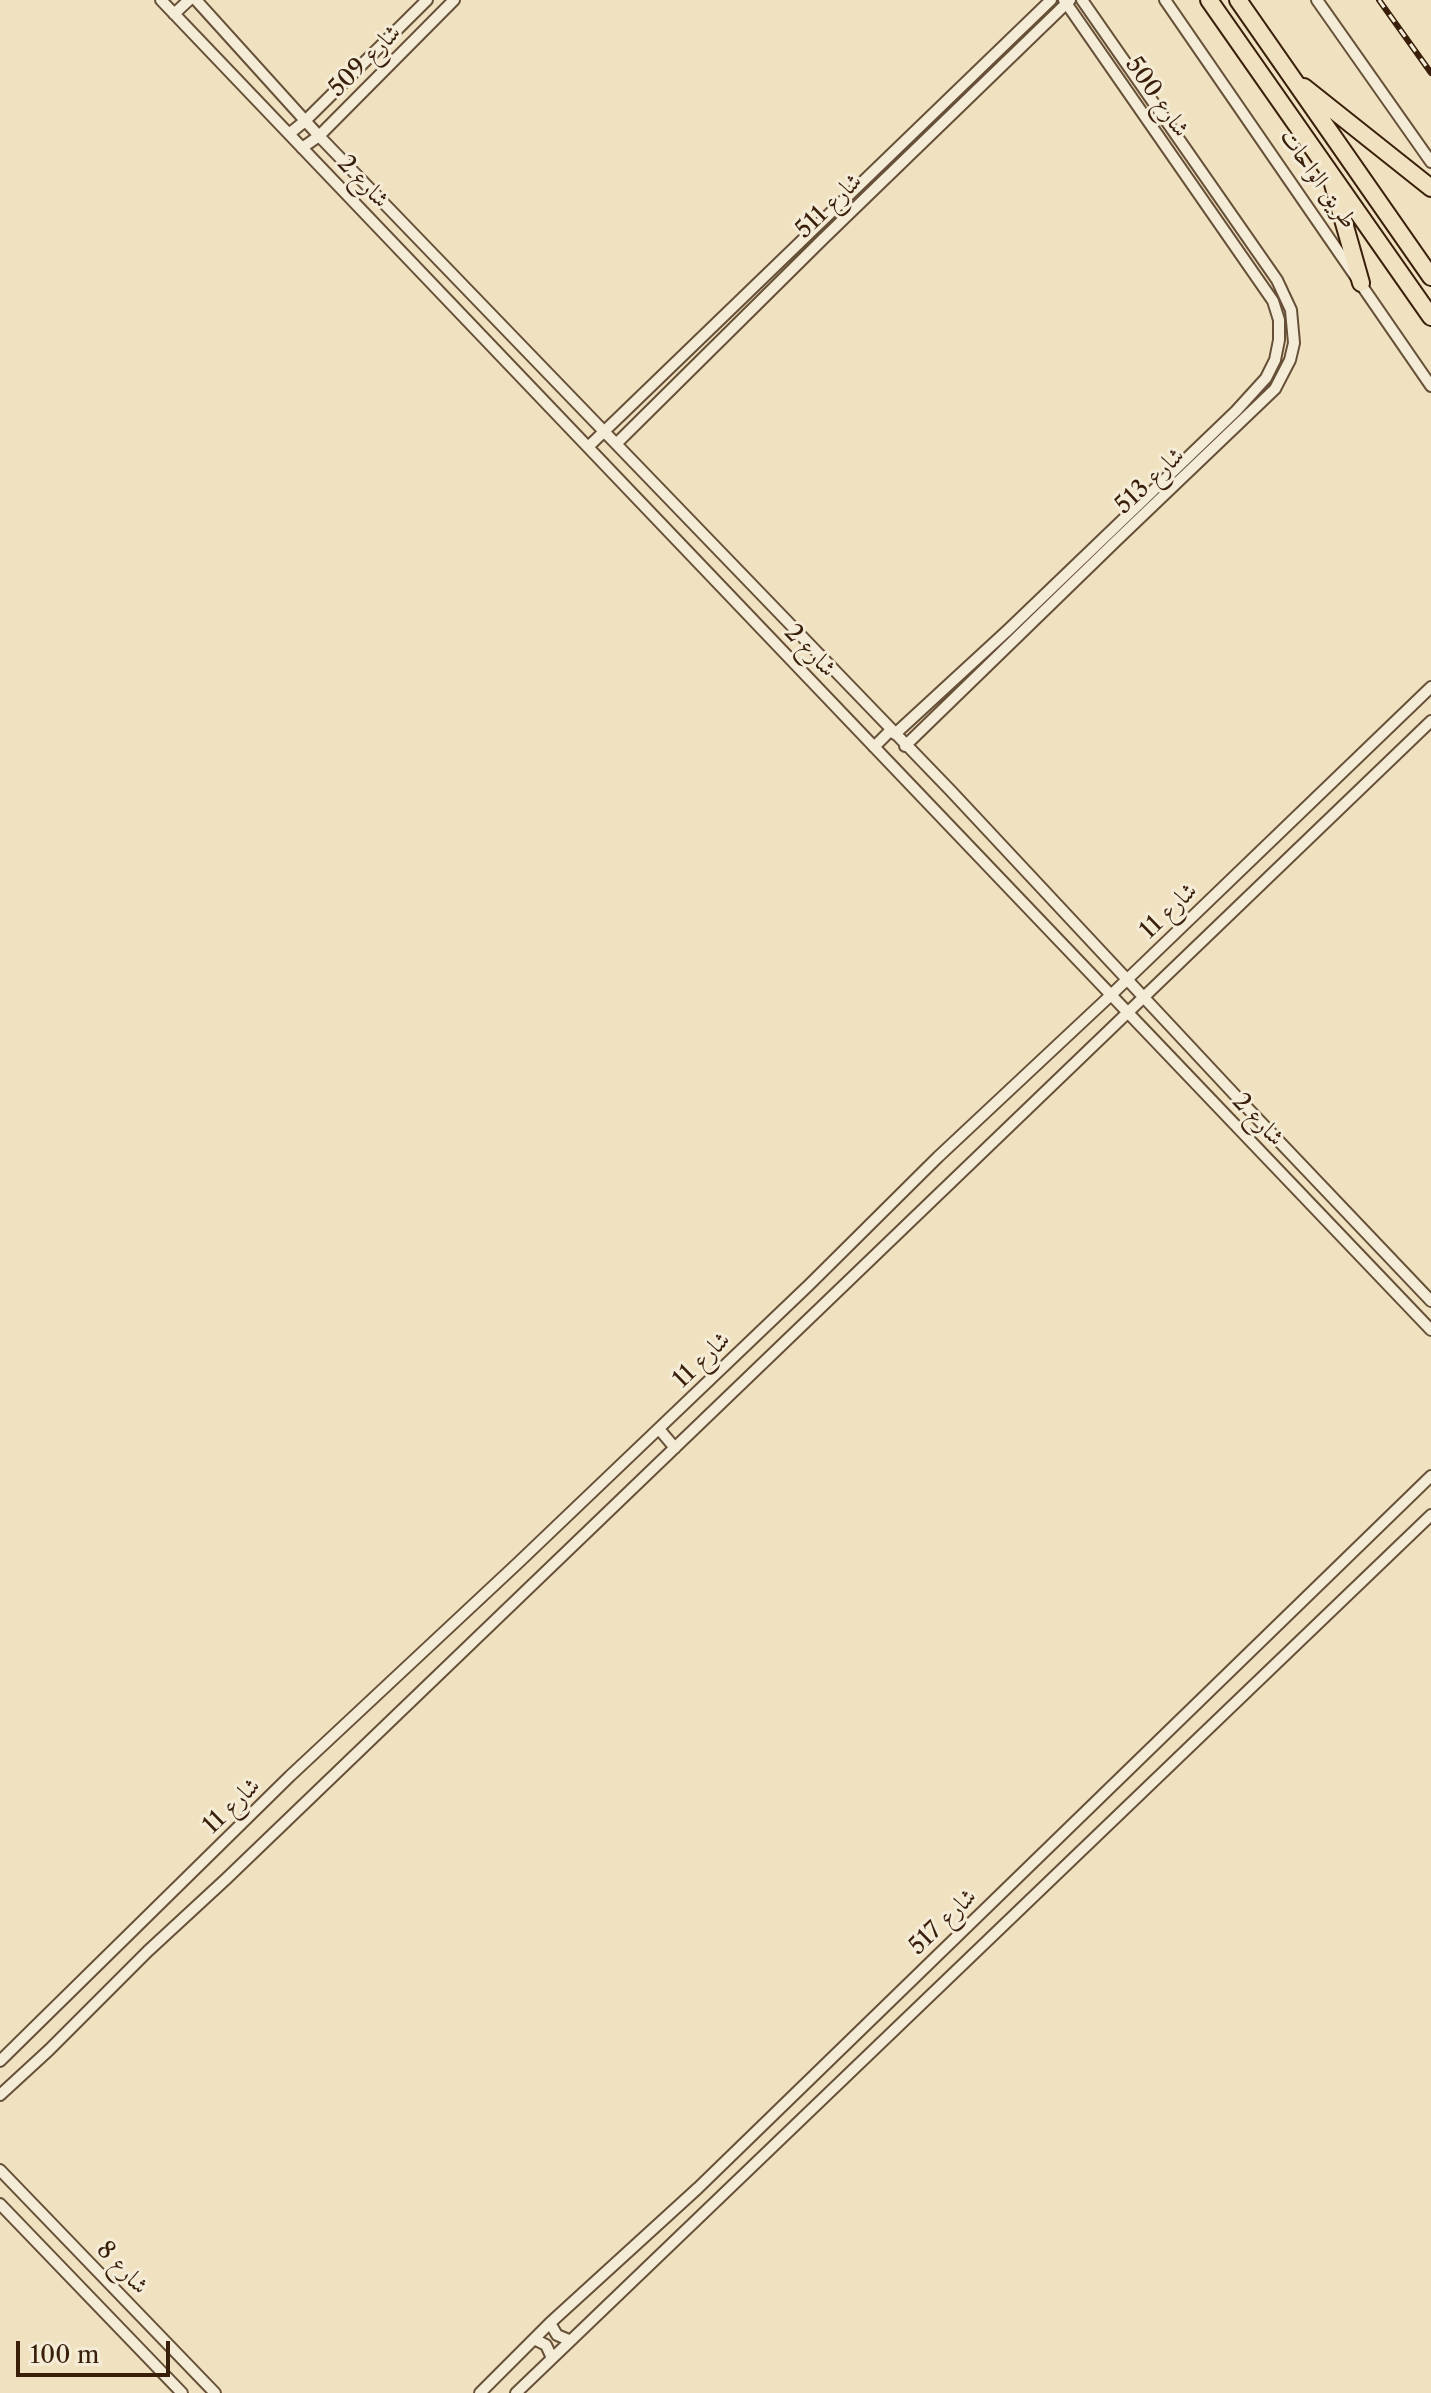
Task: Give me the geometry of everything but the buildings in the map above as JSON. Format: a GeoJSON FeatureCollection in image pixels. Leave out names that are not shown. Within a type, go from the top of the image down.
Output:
{"type":"FeatureCollection","features":[{"type":"Feature","properties":{"kind":"highway","name":"طريق الواحات"},"geometry":{"type":"LineString","coordinates":[[1209,0],[1431,317]]}},
{"type":"Feature","properties":{"kind":"highway","name":"طريق الواحات"},"geometry":{"type":"LineString","coordinates":[[1238,0],[1431,277]]}},
{"type":"Feature","properties":{"kind":"highway"},"geometry":{"type":"LineString","coordinates":[[1290,76],[1431,188]]}},
{"type":"Feature","properties":{"kind":"highway"},"geometry":{"type":"LineString","coordinates":[[1329,171],[1361,283]]}},
{"type":"Feature","properties":{"kind":"street","name":"شارع 2"},"geometry":{"type":"LineString","coordinates":[[161,0],[1431,1330]]}},
{"type":"Feature","properties":{"kind":"street"},"geometry":{"type":"LineString","coordinates":[[174,14],[189,0]]}},
{"type":"Feature","properties":{"kind":"street","name":"شارع 2"},"geometry":{"type":"LineString","coordinates":[[196,0],[319,136],[951,791],[1431,1301]]}},
{"type":"Feature","properties":{"kind":"street","name":"شارع 509"},"geometry":{"type":"LineString","coordinates":[[289,134],[427,0]]}},
{"type":"Feature","properties":{"kind":"street","name":"شارع 509"},"geometry":{"type":"LineString","coordinates":[[302,148],[319,136],[454,0]]}},
{"type":"Feature","properties":{"kind":"street","name":"شارع 511"},"geometry":{"type":"LineString","coordinates":[[588,447],[1051,0]]}},
{"type":"Feature","properties":{"kind":"street","name":"شارع 500"},"geometry":{"type":"LineString","coordinates":[[1082,0],[1227,208]]}},
{"type":"Feature","properties":{"kind":"street","name":"طريق الواحات"},"geometry":{"type":"LineString","coordinates":[[1165,0],[1431,386]]}},
{"type":"Feature","properties":{"kind":"street"},"geometry":{"type":"LineString","coordinates":[[1317,0],[1431,162]]}},
{"type":"Feature","properties":{"kind":"street","name":"شارع 511"},"geometry":{"type":"LineString","coordinates":[[617,443],[1067,1]]}},
{"type":"Feature","properties":{"kind":"street","name":"شارع 500"},"geometry":{"type":"LineString","coordinates":[[1067,1],[1216,217]]}},
{"type":"Feature","properties":{"kind":"street"},"geometry":{"type":"LineString","coordinates":[[1112,68],[1123,60]]}},
{"type":"Feature","properties":{"kind":"street"},"geometry":{"type":"LineString","coordinates":[[1216,217],[1227,208]]}},
{"type":"Feature","properties":{"kind":"street","name":"شارع 513"},"geometry":{"type":"LineString","coordinates":[[874,747],[1275,389],[1284,375],[1292,351],[1294,326],[1285,294],[1227,208]]}},
{"type":"Feature","properties":{"kind":"street","name":"شارع 513"},"geometry":{"type":"LineString","coordinates":[[905,746],[1017,638],[1266,378],[1275,360],[1279,320],[1273,301],[1262,283],[1216,217]]}},
{"type":"Feature","properties":{"kind":"street"},"geometry":{"type":"LineString","coordinates":[[1236,411],[1245,419]]}},
{"type":"Feature","properties":{"kind":"street"},"geometry":{"type":"LineString","coordinates":[[1008,630],[1017,638]]}},
{"type":"Feature","properties":{"kind":"street","name":"شارع 11"},"geometry":{"type":"LineString","coordinates":[[0,2061],[290,1776],[659,1429],[938,1157],[1431,687]]}},
{"type":"Feature","properties":{"kind":"street","name":"شارع 11"},"geometry":{"type":"LineString","coordinates":[[0,2095],[1431,721]]}},
{"type":"Feature","properties":{"kind":"street"},"geometry":{"type":"LineString","coordinates":[[659,1429],[675,1448]]}},
{"type":"Feature","properties":{"kind":"street","name":"شارع 517"},"geometry":{"type":"LineString","coordinates":[[480,2393],[550,2323],[691,2195],[1431,1476]]}},
{"type":"Feature","properties":{"kind":"street","name":"شارع 517"},"geometry":{"type":"LineString","coordinates":[[516,2393],[1431,1515]]}},
{"type":"Feature","properties":{"kind":"street","name":"شارع 8"},"geometry":{"type":"LineString","coordinates":[[0,2170],[215,2393]]}},
{"type":"Feature","properties":{"kind":"street","name":"شارع 8"},"geometry":{"type":"LineString","coordinates":[[0,2204],[182,2393]]}},
{"type":"Feature","properties":{"kind":"street"},"geometry":{"type":"LineString","coordinates":[[550,2323],[557,2335],[569,2340]]}},
{"type":"Feature","properties":{"kind":"street"},"geometry":{"type":"LineString","coordinates":[[534,2339],[546,2345],[552,2358]]}},
{"type":"Feature","properties":{"kind":"railway"},"geometry":{"type":"LineString","coordinates":[[1379,0],[1431,73]]}}]}
